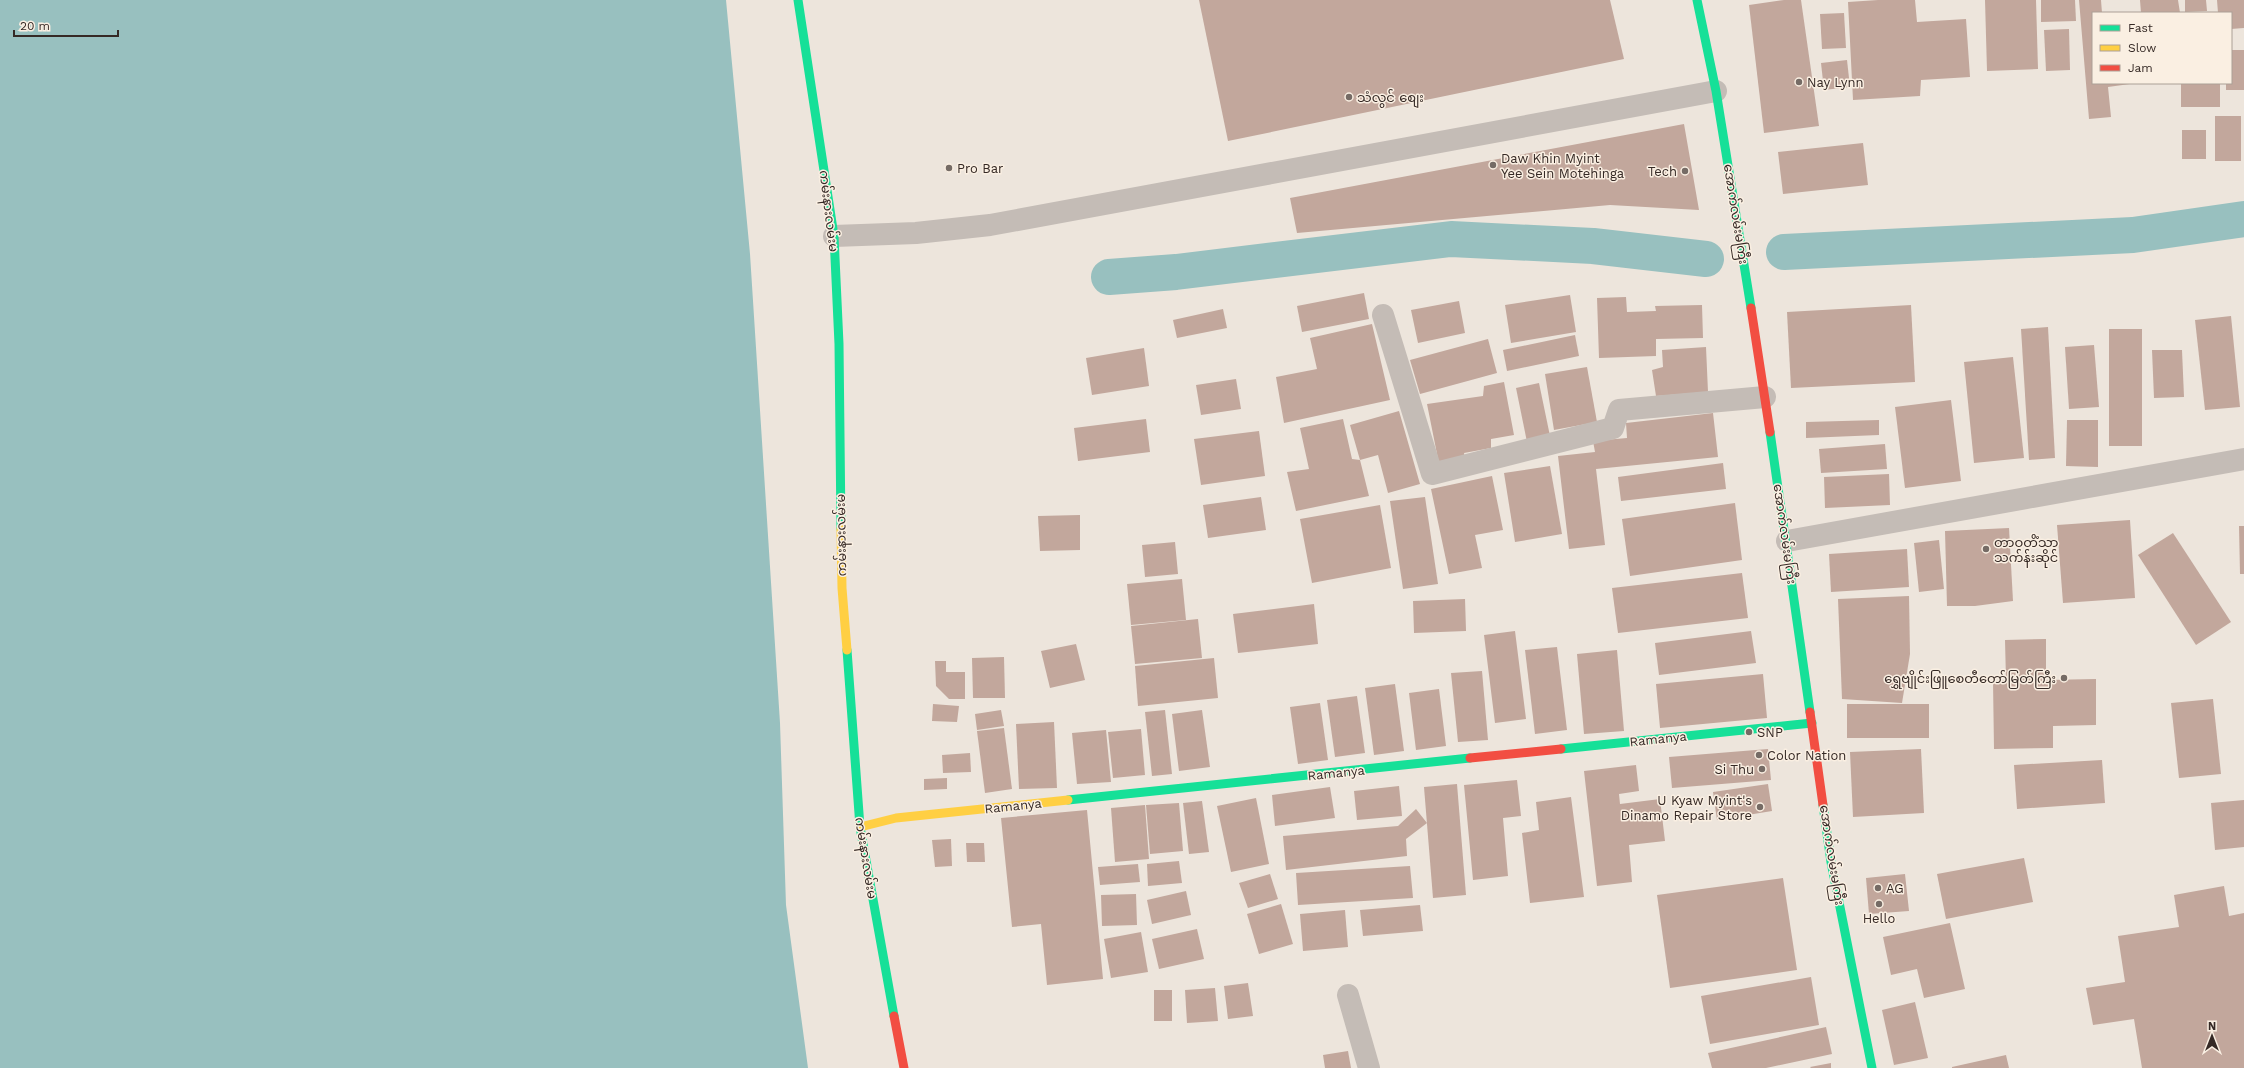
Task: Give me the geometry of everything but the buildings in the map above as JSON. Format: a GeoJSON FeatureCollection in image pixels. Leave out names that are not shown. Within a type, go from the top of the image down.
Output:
{"type":"FeatureCollection","features":[{"type":"Feature","properties":{"kind":"main road","name":"ကမ်းနားလမ်းမ"},"geometry":{"type":"LineString","coordinates":[[798,0],[834,236],[839,344],[842,588],[860,827],[904,1068]]}},
{"type":"Feature","properties":{"kind":"main road","name":"အောက်လမ်းမကြီး"},"geometry":{"type":"LineString","coordinates":[[1697,0],[1716,91],[1765,397],[1787,541],[1831,862],[1872,1068]]}},
{"type":"Feature","properties":{"kind":"main road","name":"Ramanya"},"geometry":{"type":"LineString","coordinates":[[860,827],[896,818],[1812,723]]}},
{"type":"Feature","properties":{"kind":"street"},"geometry":{"type":"LineString","coordinates":[[834,236],[916,233],[990,225],[1716,91]]}},
{"type":"Feature","properties":{"kind":"street"},"geometry":{"type":"LineString","coordinates":[[1383,314],[1432,474],[1613,428],[1619,410],[1765,397]]}},
{"type":"Feature","properties":{"kind":"street"},"geometry":{"type":"LineString","coordinates":[[1787,541],[2244,459]]}},
{"type":"Feature","properties":{"kind":"street"},"geometry":{"type":"LineString","coordinates":[[1348,995],[1369,1068]]}},
{"type":"Feature","properties":{"kind":"water"},"geometry":{"type":"Polygon","coordinates":[[[0,0],[726,0],[750,254],[780,723],[786,905],[808,1068],[0,1068],[0,0]]]}},
{"type":"Feature","properties":{"kind":"waterway"},"geometry":{"type":"LineString","coordinates":[[1784,252],[2133,235],[2244,219]]}},
{"type":"Feature","properties":{"kind":"waterway"},"geometry":{"type":"LineString","coordinates":[[1109,277],[1176,272],[1451,239],[1593,246],[1706,259]]}},
{"type":"Feature","properties":{"kind":"traffic: fast"},"geometry":{"type":"LineString","coordinates":[[798,0],[834,236],[839,344],[841,529]]}},
{"type":"Feature","properties":{"kind":"traffic: fast"},"geometry":{"type":"LineString","coordinates":[[1697,0],[1716,91],[1751,308]]}},
{"type":"Feature","properties":{"kind":"traffic: fast"},"geometry":{"type":"LineString","coordinates":[[1770,432],[1810,712]]}},
{"type":"Feature","properties":{"kind":"traffic: fast"},"geometry":{"type":"LineString","coordinates":[[847,650],[860,827],[894,1016]]}},
{"type":"Feature","properties":{"kind":"traffic: fast"},"geometry":{"type":"LineString","coordinates":[[1561,749],[1812,723]]}},
{"type":"Feature","properties":{"kind":"traffic: fast"},"geometry":{"type":"LineString","coordinates":[[1068,800],[1470,758]]}},
{"type":"Feature","properties":{"kind":"traffic: fast"},"geometry":{"type":"LineString","coordinates":[[1823,805],[1831,862],[1872,1068]]}},
{"type":"Feature","properties":{"kind":"traffic: slow"},"geometry":{"type":"LineString","coordinates":[[841,529],[842,588],[847,650]]}},
{"type":"Feature","properties":{"kind":"traffic: slow"},"geometry":{"type":"LineString","coordinates":[[860,827],[896,818],[1068,800]]}},
{"type":"Feature","properties":{"kind":"traffic: jam"},"geometry":{"type":"LineString","coordinates":[[1751,308],[1770,432]]}},
{"type":"Feature","properties":{"kind":"traffic: jam"},"geometry":{"type":"LineString","coordinates":[[1810,712],[1823,805]]}},
{"type":"Feature","properties":{"kind":"traffic: jam"},"geometry":{"type":"LineString","coordinates":[[1470,758],[1561,749]]}},
{"type":"Feature","properties":{"kind":"traffic: jam"},"geometry":{"type":"LineString","coordinates":[[894,1016],[904,1068]]}},
{"type":"Feature","properties":{"kind":"place","name":"Nay Lynn"},"geometry":{"type":"Point","coordinates":[1799,82]}},
{"type":"Feature","properties":{"kind":"place","name":"သံလွင် စျေး"},"geometry":{"type":"Point","coordinates":[1349,97]}},
{"type":"Feature","properties":{"kind":"place","name":"Daw Khin Myint Yee Sein Motehinga"},"geometry":{"type":"Point","coordinates":[1493,165]}},
{"type":"Feature","properties":{"kind":"place","name":"Pro Bar"},"geometry":{"type":"Point","coordinates":[949,168]}},
{"type":"Feature","properties":{"kind":"place","name":"Tech"},"geometry":{"type":"Point","coordinates":[1685,171]}},
{"type":"Feature","properties":{"kind":"place","name":"တာဝတိံသာ သက်န်းဆိုင်"},"geometry":{"type":"Point","coordinates":[1986,549]}},
{"type":"Feature","properties":{"kind":"place","name":"ရွှေဗျိုင်းဖြူစေတီတော်မြတ်ကြီး"},"geometry":{"type":"Point","coordinates":[2064,678]}},
{"type":"Feature","properties":{"kind":"place","name":"SNP"},"geometry":{"type":"Point","coordinates":[1749,732]}},
{"type":"Feature","properties":{"kind":"place","name":"Color Nation"},"geometry":{"type":"Point","coordinates":[1759,755]}},
{"type":"Feature","properties":{"kind":"place","name":"Si Thu"},"geometry":{"type":"Point","coordinates":[1762,769]}},
{"type":"Feature","properties":{"kind":"place","name":"U Kyaw Myint's Dinamo Repair Store"},"geometry":{"type":"Point","coordinates":[1760,807]}},
{"type":"Feature","properties":{"kind":"place","name":"AG"},"geometry":{"type":"Point","coordinates":[1878,888]}},
{"type":"Feature","properties":{"kind":"place","name":"Hello"},"geometry":{"type":"Point","coordinates":[1879,904]}}]}
